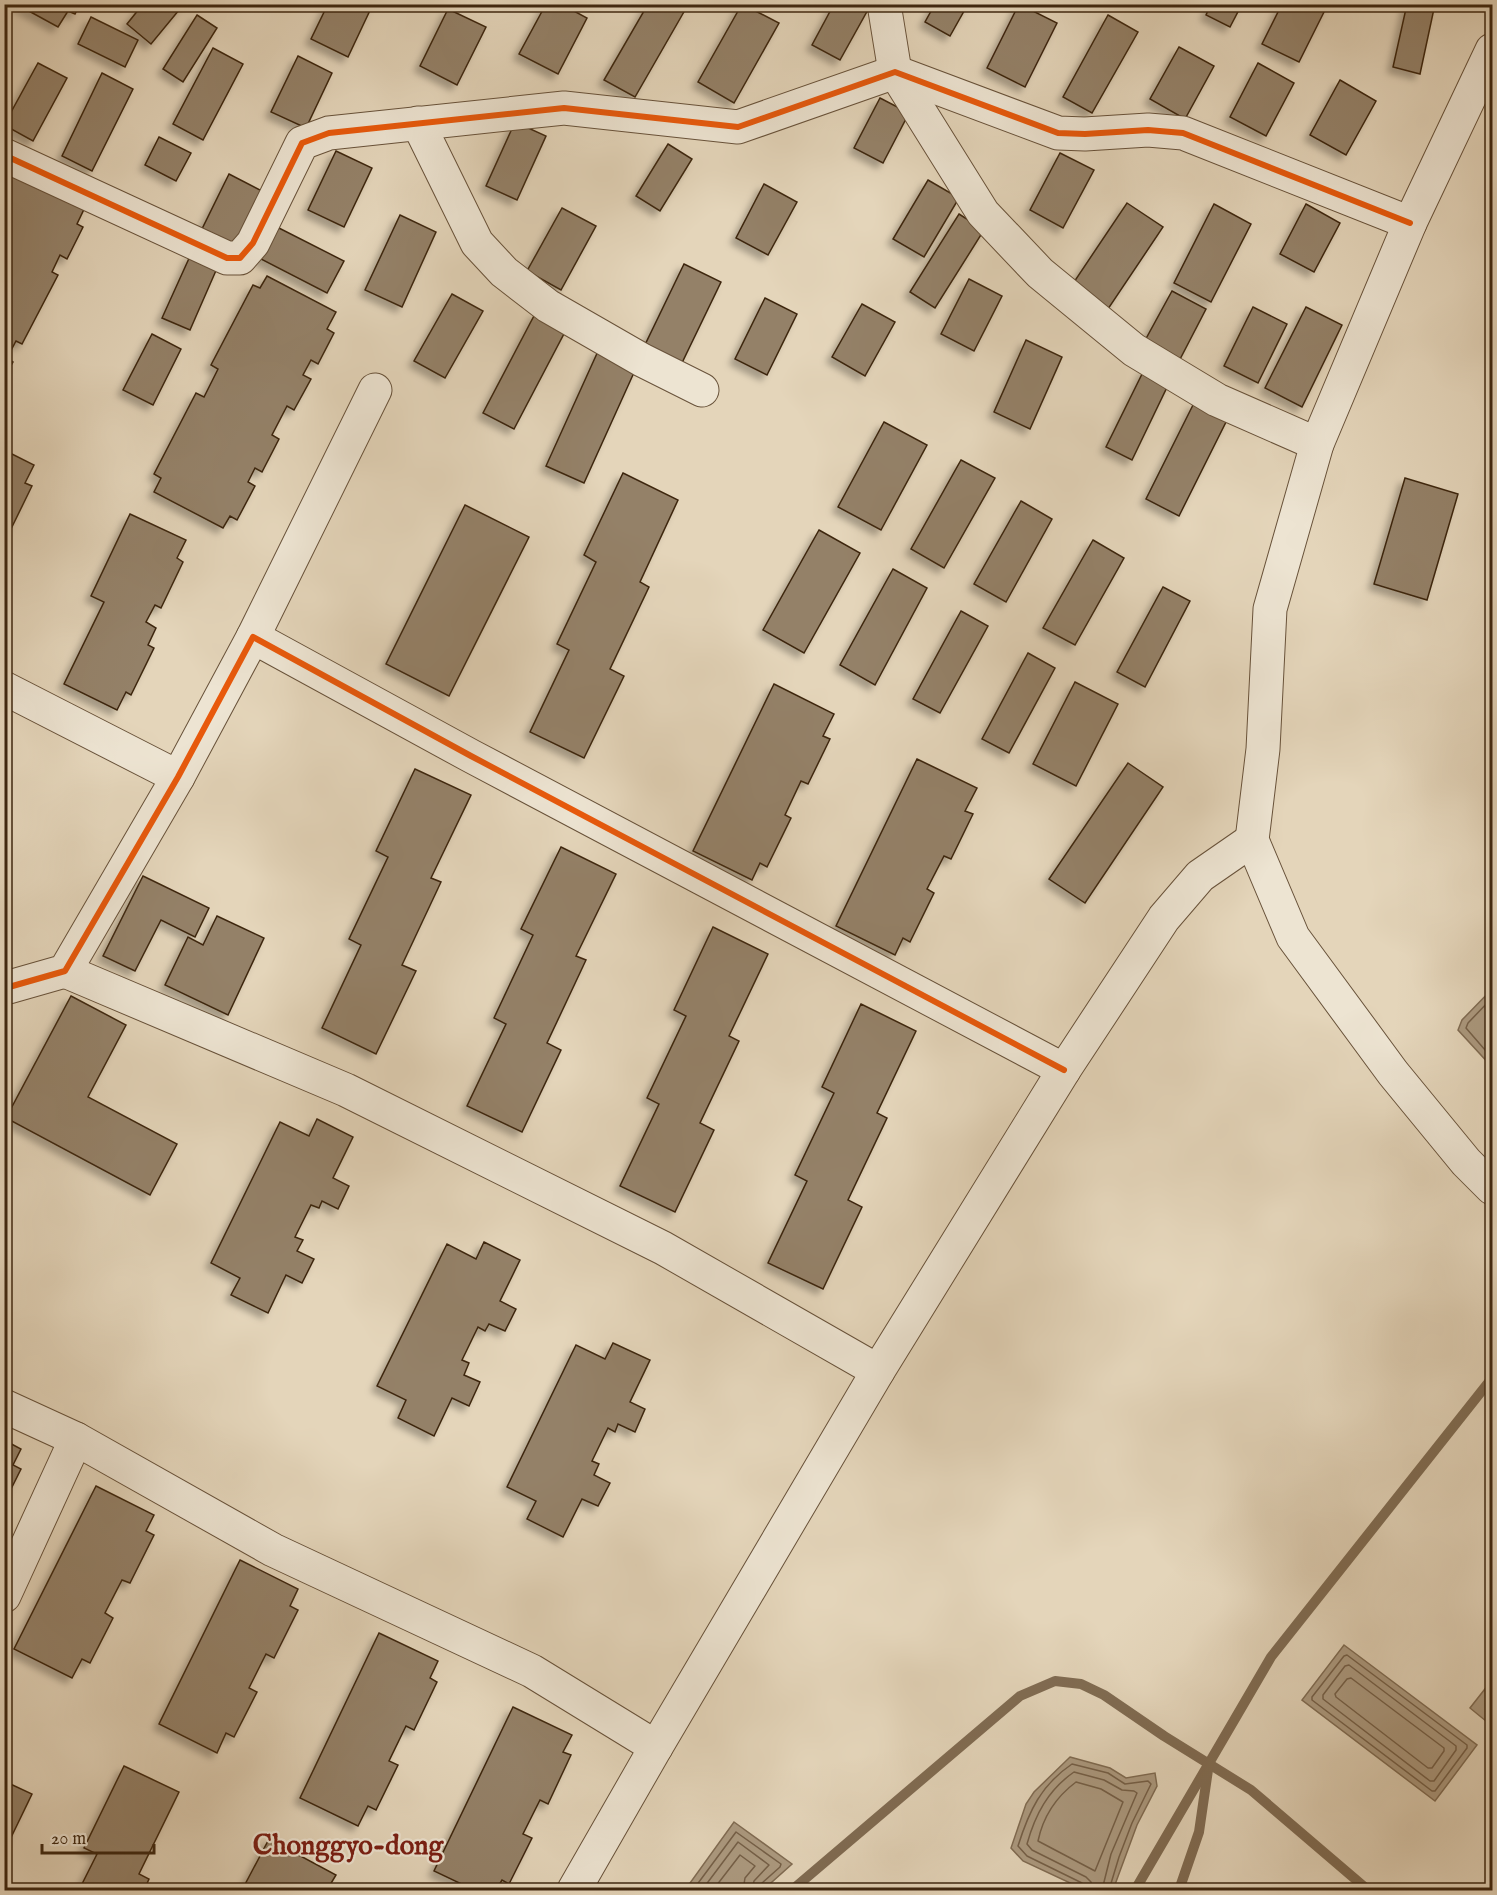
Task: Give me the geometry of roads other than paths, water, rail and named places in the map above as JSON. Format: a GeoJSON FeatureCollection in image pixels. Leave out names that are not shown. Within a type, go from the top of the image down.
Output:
{"type":"FeatureCollection","features":[{"type":"Feature","properties":{"kind":"street"},"geometry":{"type":"LineString","coordinates":[[884,4],[895,72],[983,213],[1040,273],[1134,350],[1217,400],[1317,444]]}},
{"type":"Feature","properties":{"kind":"street"},"geometry":{"type":"LineString","coordinates":[[1492,50],[1410,223],[1317,444],[1270,609],[1263,749],[1252,840],[1293,937],[1393,1073],[1466,1162],[1492,1188]]}},
{"type":"Feature","properties":{"kind":"street"},"geometry":{"type":"LineString","coordinates":[[4,155],[227,258],[240,258],[253,243],[302,143],[329,133],[564,108],[738,127],[895,72],[1058,133],[1085,134],[1148,130],[1183,133],[1410,223]]}},
{"type":"Feature","properties":{"kind":"street"},"geometry":{"type":"LineString","coordinates":[[418,123],[477,243],[504,272],[548,306],[642,360],[702,390]]}},
{"type":"Feature","properties":{"kind":"street"},"geometry":{"type":"LineString","coordinates":[[65,970],[178,777],[253,637],[375,390]]}},
{"type":"Feature","properties":{"kind":"street"},"geometry":{"type":"LineString","coordinates":[[253,637],[482,762],[1064,1070]]}},
{"type":"Feature","properties":{"kind":"street"},"geometry":{"type":"LineString","coordinates":[[4,688],[178,777]]}},
{"type":"Feature","properties":{"kind":"street"},"geometry":{"type":"LineString","coordinates":[[574,1890],[878,1371],[1064,1070],[1164,918],[1200,876],[1252,840]]}},
{"type":"Feature","properties":{"kind":"street"},"geometry":{"type":"LineString","coordinates":[[4,985],[9,987],[65,970],[346,1090],[663,1248],[878,1371]]}},
{"type":"Feature","properties":{"kind":"street"},"geometry":{"type":"LineString","coordinates":[[4,1406],[76,1439],[273,1551],[532,1671],[656,1747]]}},
{"type":"Feature","properties":{"kind":"street"},"geometry":{"type":"LineString","coordinates":[[4,1596],[76,1439]]}},
{"type":"Feature","properties":{"kind":"water"},"geometry":{"type":"Polygon","coordinates":[[[1492,989],[1492,1067],[1458,1030],[1462,1020],[1492,989]]]}},
{"type":"Feature","properties":{"kind":"water"},"geometry":{"type":"Polygon","coordinates":[[[1344,1645],[1477,1745],[1435,1801],[1302,1700],[1344,1645]]]}},
{"type":"Feature","properties":{"kind":"water"},"geometry":{"type":"Polygon","coordinates":[[[1492,1680],[1492,1726],[1470,1708],[1492,1680]]]}},
{"type":"Feature","properties":{"kind":"water"},"geometry":{"type":"Polygon","coordinates":[[[1070,1757],[1110,1768],[1126,1778],[1155,1773],[1157,1786],[1137,1825],[1113,1890],[1085,1890],[1023,1861],[1011,1848],[1026,1804],[1034,1792],[1070,1757]]]}},
{"type":"Feature","properties":{"kind":"water"},"geometry":{"type":"Polygon","coordinates":[[[734,1822],[792,1864],[763,1890],[685,1890],[734,1822]]]}},
{"type":"Feature","properties":{"kind":"waterway"},"geometry":{"type":"LineString","coordinates":[[1135,1890],[1271,1657],[1492,1378]]}},
{"type":"Feature","properties":{"kind":"waterway"},"geometry":{"type":"LineString","coordinates":[[792,1890],[1020,1696],[1055,1681],[1081,1684],[1104,1695],[1164,1736],[1251,1790],[1368,1890]]}},
{"type":"Feature","properties":{"kind":"waterway"},"geometry":{"type":"LineString","coordinates":[[1179,1890],[1199,1832],[1208,1770]]}},
{"type":"Feature","properties":{"kind":"district","name":"Chonggyo-dong"},"geometry":{"type":"Point","coordinates":[348,1847]}}]}
